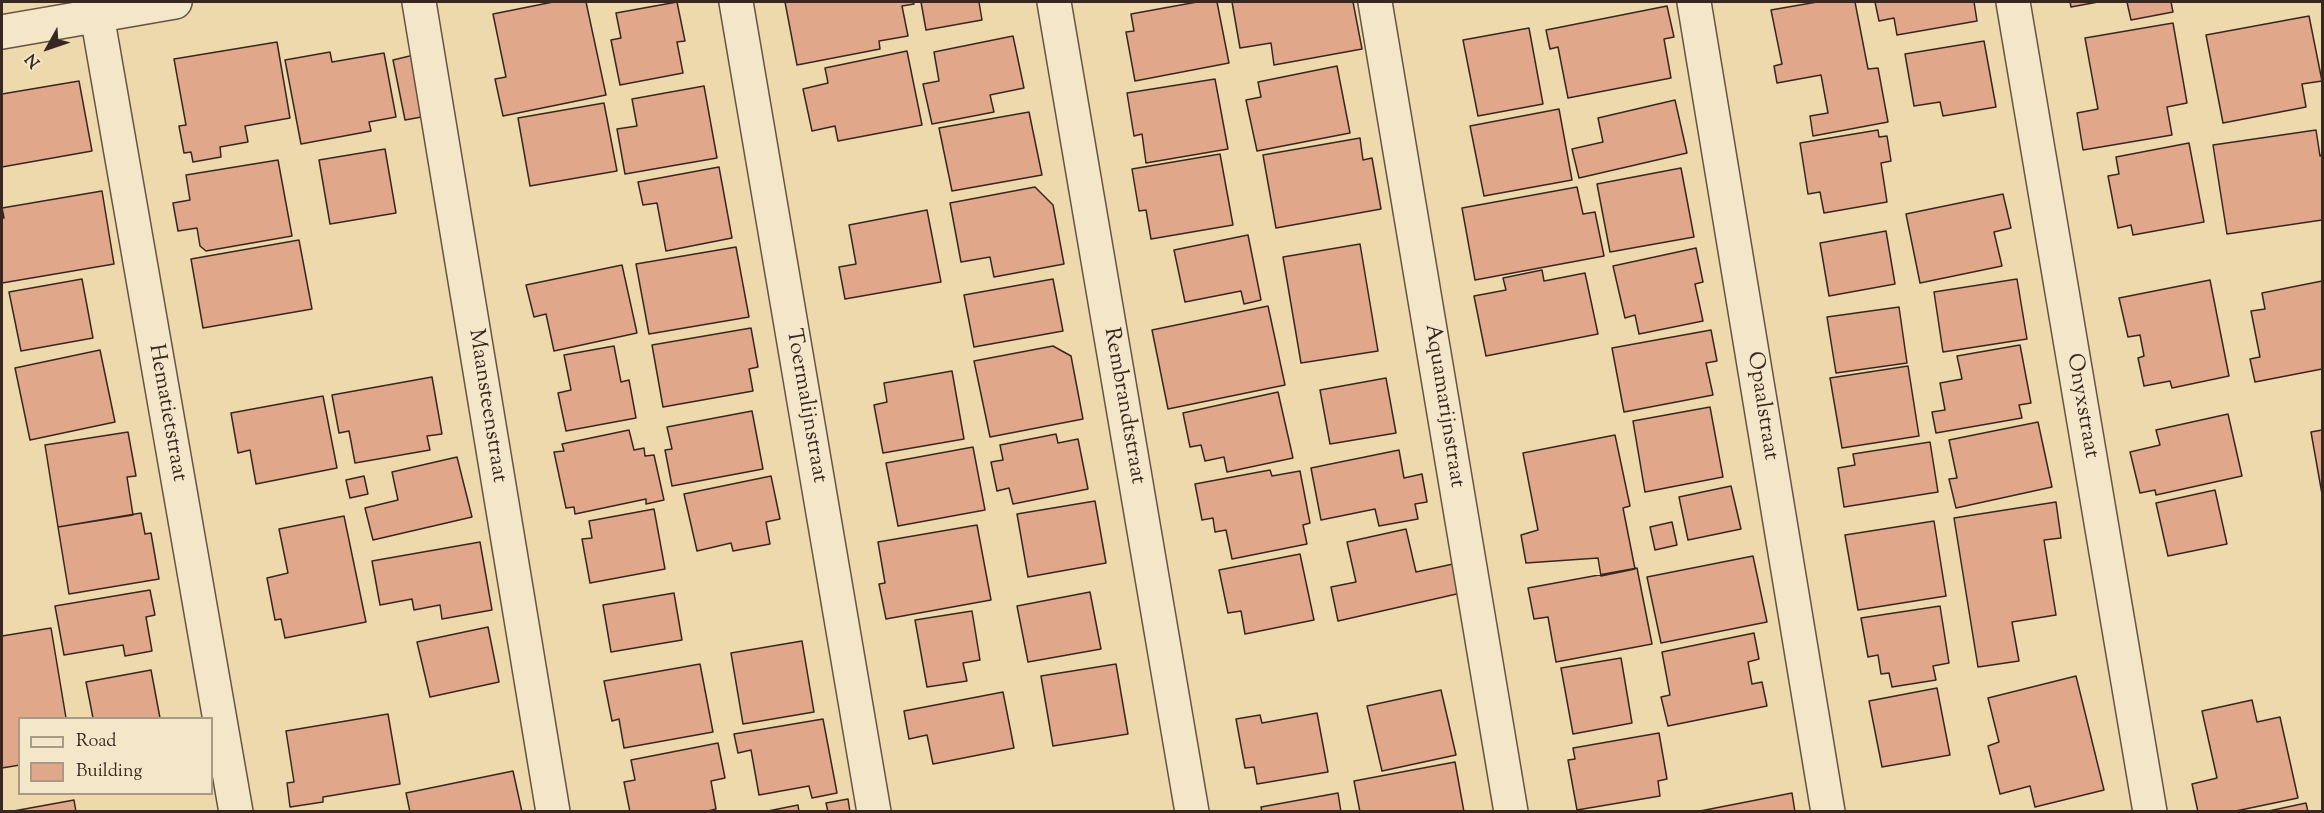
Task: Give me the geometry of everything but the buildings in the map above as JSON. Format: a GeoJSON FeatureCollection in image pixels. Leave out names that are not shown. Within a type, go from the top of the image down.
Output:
{"type":"FeatureCollection","features":[{"type":"Feature","properties":{"kind":"street"},"geometry":{"type":"LineString","coordinates":[[2,32],[176,2]]}},
{"type":"Feature","properties":{"kind":"street","name":"Maansteenstraat"},"geometry":{"type":"LineString","coordinates":[[419,2],[553,812]]}},
{"type":"Feature","properties":{"kind":"street","name":"Toermalijnstraat"},"geometry":{"type":"LineString","coordinates":[[736,2],[874,812]]}},
{"type":"Feature","properties":{"kind":"street","name":"Rembrandtstraat"},"geometry":{"type":"LineString","coordinates":[[1054,2],[1192,812]]}},
{"type":"Feature","properties":{"kind":"street","name":"Aquamarijnstraat"},"geometry":{"type":"LineString","coordinates":[[1376,2],[1511,812]]}},
{"type":"Feature","properties":{"kind":"street","name":"Opaalstraat"},"geometry":{"type":"LineString","coordinates":[[1694,2],[1828,812]]}},
{"type":"Feature","properties":{"kind":"street","name":"Onyxstraat"},"geometry":{"type":"LineString","coordinates":[[2013,2],[2150,812]]}},
{"type":"Feature","properties":{"kind":"street","name":"Hematietstraat"},"geometry":{"type":"LineString","coordinates":[[97,15],[236,812]]}}]}
